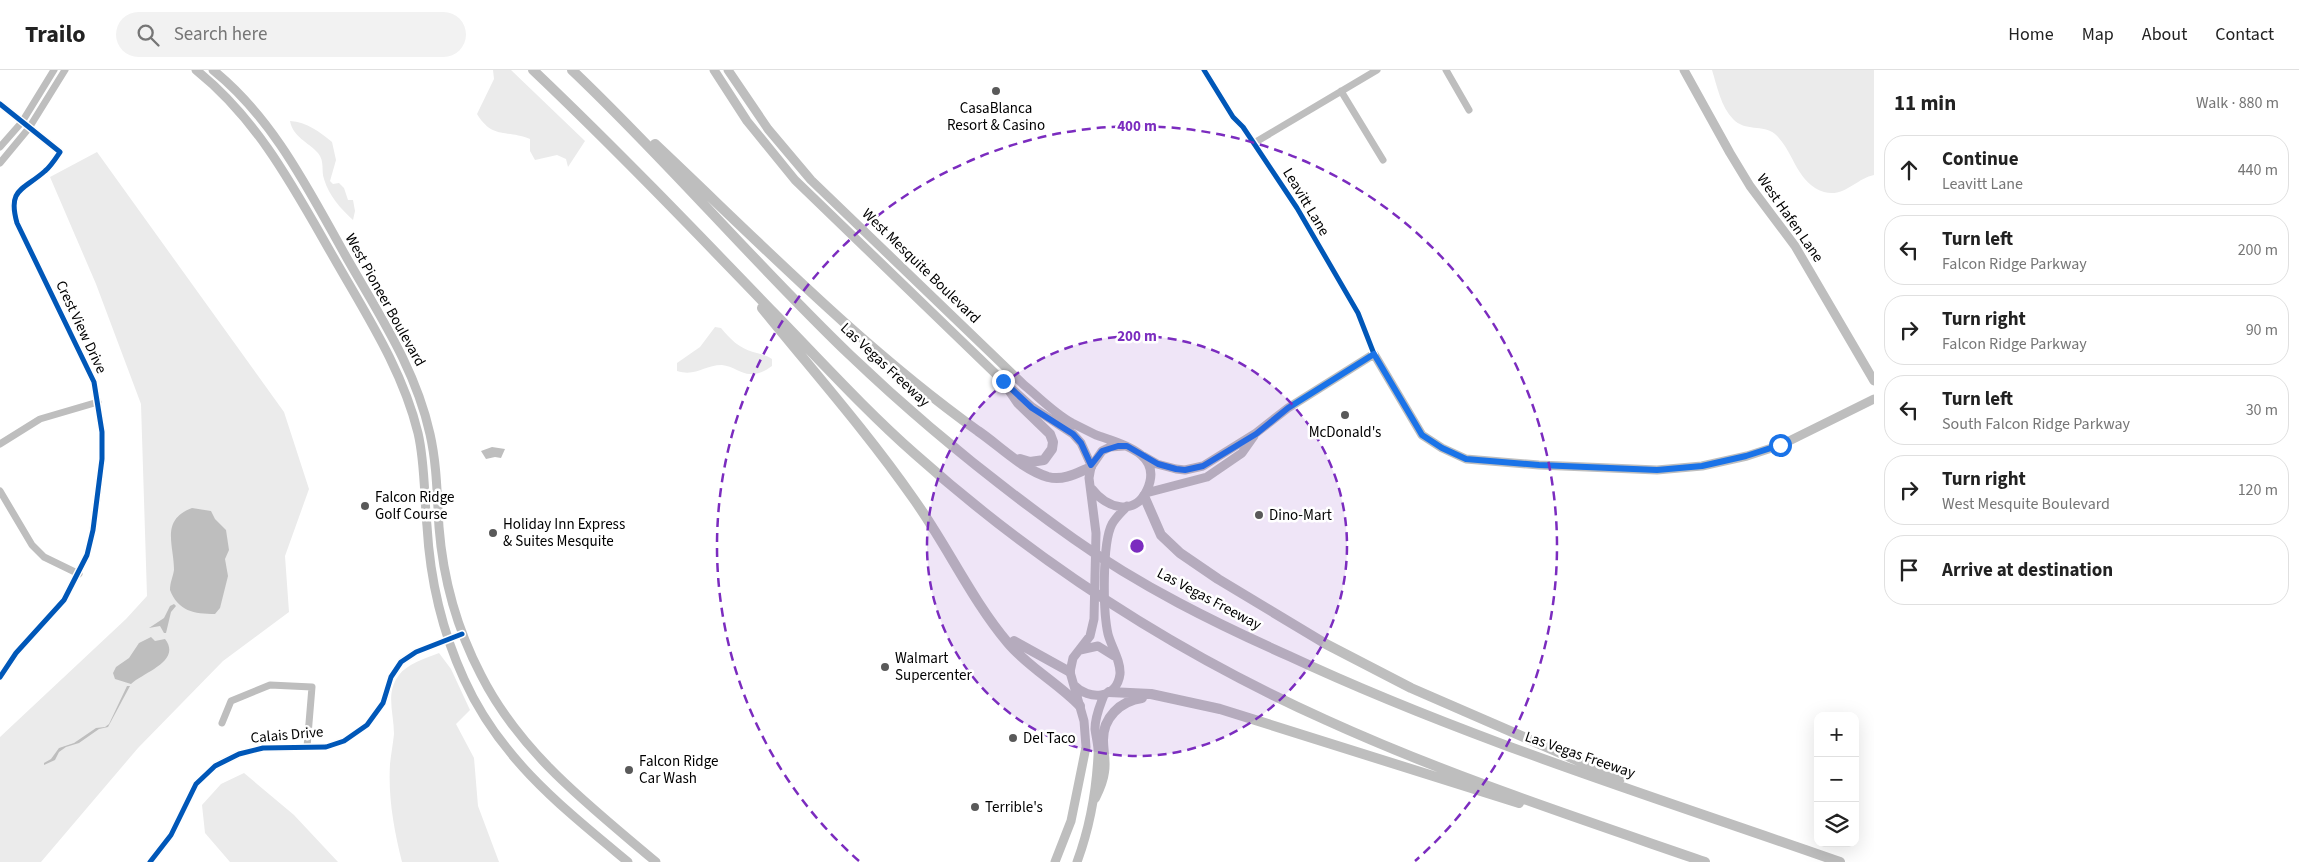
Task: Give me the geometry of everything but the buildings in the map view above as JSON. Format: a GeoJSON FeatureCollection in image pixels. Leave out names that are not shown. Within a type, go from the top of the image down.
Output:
{"type":"FeatureCollection","features":[{"type":"Feature","properties":{"kind":"highway"},"geometry":{"type":"LineString","coordinates":[[533,70],[611,145],[878,420],[916,455],[1028,545],[1075,580],[1125,612],[1224,670],[1326,720],[1440,768],[1703,861]]}},
{"type":"Feature","properties":{"kind":"highway","name":"Las Vegas Freeway"},"geometry":{"type":"LineString","coordinates":[[572,70],[847,352],[902,404],[972,462],[1076,540],[1127,573],[1240,634],[1348,684],[1458,729],[1840,862]]}},
{"type":"Feature","properties":{"kind":"highway"},"geometry":{"type":"LineString","coordinates":[[601,98],[646,136],[877,352],[925,392],[1038,473],[1060,478],[1091,466]]}},
{"type":"Feature","properties":{"kind":"highway"},"geometry":{"type":"LineString","coordinates":[[715,252],[881,455],[919,506],[989,619],[1009,645],[1080,706]]}},
{"type":"Feature","properties":{"kind":"highway"},"geometry":{"type":"LineString","coordinates":[[1003,381],[1018,403],[1050,434],[1053,442],[1052,449],[1044,460],[1030,462],[1016,458]]}},
{"type":"Feature","properties":{"kind":"highway"},"geometry":{"type":"LineString","coordinates":[[1145,495],[1161,535],[1180,553],[1226,584],[1326,644],[1411,688],[1690,810]]}},
{"type":"Feature","properties":{"kind":"highway"},"geometry":{"type":"LineString","coordinates":[[1004,637],[1054,662],[1070,676]]}},
{"type":"Feature","properties":{"kind":"highway"},"geometry":{"type":"LineString","coordinates":[[1107,694],[1151,694],[1180,699],[1301,733],[1703,861]]}},
{"type":"Feature","properties":{"kind":"highway"},"geometry":{"type":"LineString","coordinates":[[1095,798],[1105,770],[1103,738],[1105,725],[1112,714],[1127,701],[1134,699],[1180,699]]}},
{"type":"Feature","properties":{"kind":"main road","name":"West Pioneer Boulevard"},"geometry":{"type":"LineString","coordinates":[[196,70],[213,84],[248,120],[277,159],[392,359],[418,433],[425,487],[430,563],[438,604],[448,640],[465,681],[487,721],[513,758],[562,808],[628,862]]}},
{"type":"Feature","properties":{"kind":"main road","name":"West Pioneer Boulevard"},"geometry":{"type":"LineString","coordinates":[[213,70],[256,113],[286,152],[403,356],[419,394],[430,432],[438,488],[443,557],[450,597],[462,634],[500,709],[522,740],[573,792],[656,862]]}},
{"type":"Feature","properties":{"kind":"main road","name":"West Mesquite Boulevard"},"geometry":{"type":"LineString","coordinates":[[714,70],[747,121],[800,185],[1032,408],[1073,434],[1081,443],[1091,466]]}},
{"type":"Feature","properties":{"kind":"main road","name":"West Mesquite Boulevard"},"geometry":{"type":"LineString","coordinates":[[728,70],[768,129],[811,180],[1024,385],[1053,410],[1071,422],[1127,446]]}},
{"type":"Feature","properties":{"kind":"main road","name":"West Hafen Lane"},"geometry":{"type":"LineString","coordinates":[[1684,70],[1750,186],[1795,246],[1874,381]]}},
{"type":"Feature","properties":{"kind":"main road"},"geometry":{"type":"LineString","coordinates":[[1055,862],[1071,820],[1086,747],[1084,721],[1070,676],[1073,658],[1090,636],[1094,619],[1096,534],[1092,489],[1089,478],[1091,466],[1099,454],[1110,447],[1127,446],[1158,464],[1176,469],[1196,469],[1214,461],[1234,446],[1256,434],[1288,408],[1374,354]]}},
{"type":"Feature","properties":{"kind":"main road","name":"Leavitt Lane"},"geometry":{"type":"LineString","coordinates":[[1374,354],[1422,435],[1442,448],[1466,459],[1539,465],[1657,470],[1702,466],[1746,456],[1780,445],[1874,399]]}},
{"type":"Feature","properties":{"kind":"main road"},"geometry":{"type":"LineString","coordinates":[[1077,862],[1090,822],[1095,798],[1098,753],[1095,727],[1097,712],[1107,694],[1118,681],[1120,673],[1105,623],[1107,540],[1112,524],[1131,505],[1145,495],[1207,476],[1242,453],[1256,434]]}},
{"type":"Feature","properties":{"kind":"main road"},"geometry":{"type":"LineString","coordinates":[[1143,456],[1151,474],[1145,495]]}},
{"type":"Feature","properties":{"kind":"main road"},"geometry":{"type":"LineString","coordinates":[[1092,489],[1101,500],[1113,506],[1131,505]]}},
{"type":"Feature","properties":{"kind":"main road"},"geometry":{"type":"LineString","coordinates":[[1080,650],[1098,646],[1111,652],[1116,658]]}},
{"type":"Feature","properties":{"kind":"main road"},"geometry":{"type":"LineString","coordinates":[[1070,676],[1080,691],[1086,694],[1107,694]]}},
{"type":"Feature","properties":{"kind":"street"},"geometry":{"type":"LineString","coordinates":[[0,147],[22,122],[54,70]]}},
{"type":"Feature","properties":{"kind":"street"},"geometry":{"type":"LineString","coordinates":[[0,163],[29,128],[65,70]]}},
{"type":"Feature","properties":{"kind":"street","name":"Leavitt Lane"},"geometry":{"type":"LineString","coordinates":[[1204,70],[1232,118],[1243,127],[1297,208],[1358,313],[1374,354]]}},
{"type":"Feature","properties":{"kind":"street"},"geometry":{"type":"LineString","coordinates":[[1254,143],[1377,70]]}},
{"type":"Feature","properties":{"kind":"street"},"geometry":{"type":"LineString","coordinates":[[1446,70],[1469,110]]}},
{"type":"Feature","properties":{"kind":"street"},"geometry":{"type":"LineString","coordinates":[[1341,91],[1382,160]]}},
{"type":"Feature","properties":{"kind":"street","name":"Crest View Drive"},"geometry":{"type":"LineString","coordinates":[[0,104],[60,152],[46,171],[24,185],[14,196],[13,209],[17,223],[94,382],[102,432],[102,459],[93,530],[87,555],[64,600],[41,628],[16,653],[0,677]]}},
{"type":"Feature","properties":{"kind":"street"},"geometry":{"type":"LineString","coordinates":[[0,444],[40,419],[98,402]]}},
{"type":"Feature","properties":{"kind":"street"},"geometry":{"type":"LineString","coordinates":[[0,490],[32,546],[44,557],[78,574]]}},
{"type":"Feature","properties":{"kind":"street","name":"Calais Drive"},"geometry":{"type":"LineString","coordinates":[[150,862],[171,835],[196,784],[214,766],[239,754],[263,748],[326,746],[344,741],[366,726],[383,703],[392,677],[401,662],[416,652],[462,634]]}},
{"type":"Feature","properties":{"kind":"street"},"geometry":{"type":"LineString","coordinates":[[222,723],[231,701],[270,685],[312,687],[307,747]]}},
{"type":"Feature","properties":{"kind":"shaded area"},"geometry":{"type":"Polygon","coordinates":[[[493,70],[511,70],[585,141],[568,167],[566,159],[557,155],[535,160],[530,151],[530,139],[494,131],[483,122],[477,114],[494,79],[493,70]]]}},
{"type":"Feature","properties":{"kind":"shaded area"},"geometry":{"type":"Polygon","coordinates":[[[1712,70],[1874,70],[1874,175],[1838,192],[1824,192],[1815,188],[1801,174],[1787,149],[1775,134],[1765,129],[1748,127],[1733,119],[1722,102],[1712,70]]]}},
{"type":"Feature","properties":{"kind":"shaded area"},"geometry":{"type":"Polygon","coordinates":[[[290,121],[308,125],[332,142],[336,160],[330,181],[333,184],[339,183],[344,188],[348,200],[353,200],[355,211],[353,220],[332,197],[324,179],[320,156],[294,131],[290,121]]]}},
{"type":"Feature","properties":{"kind":"shaded area"},"geometry":{"type":"Polygon","coordinates":[[[97,152],[284,412],[309,489],[285,556],[289,612],[223,661],[138,748],[41,862],[0,862],[0,737],[126,619],[147,596],[141,404],[96,284],[50,177],[97,152]]]}},
{"type":"Feature","properties":{"kind":"shaded area"},"geometry":{"type":"Polygon","coordinates":[[[715,327],[721,328],[739,346],[772,359],[772,366],[754,374],[748,374],[722,365],[690,373],[677,371],[677,363],[700,347],[715,327]]]}},
{"type":"Feature","properties":{"kind":"shaded area"},"geometry":{"type":"Polygon","coordinates":[[[492,447],[505,449],[501,458],[486,459],[481,451],[492,447]]]}},
{"type":"Feature","properties":{"kind":"shaded area"},"geometry":{"type":"Polygon","coordinates":[[[192,508],[211,511],[215,519],[226,530],[229,550],[225,559],[228,576],[220,608],[215,614],[194,612],[182,607],[177,603],[170,590],[174,570],[171,543],[172,526],[182,513],[192,508]]]}},
{"type":"Feature","properties":{"kind":"shaded area"},"geometry":{"type":"Polygon","coordinates":[[[174,604],[176,606],[171,612],[166,633],[164,633],[160,626],[149,628],[164,618],[170,606],[174,604]]]}},
{"type":"Feature","properties":{"kind":"shaded area"},"geometry":{"type":"Polygon","coordinates":[[[151,637],[155,641],[165,639],[169,647],[169,654],[165,660],[131,684],[115,679],[113,673],[116,667],[129,658],[139,643],[151,637]]]}},
{"type":"Feature","properties":{"kind":"shaded area"},"geometry":{"type":"Polygon","coordinates":[[[439,653],[451,669],[470,710],[456,724],[474,758],[478,806],[499,862],[402,862],[394,826],[390,789],[390,764],[394,734],[391,703],[392,689],[402,671],[417,662],[439,653]]]}},
{"type":"Feature","properties":{"kind":"shaded area"},"geometry":{"type":"Polygon","coordinates":[[[127,686],[130,686],[108,727],[99,729],[79,743],[66,747],[59,752],[55,760],[44,765],[59,748],[74,743],[96,728],[105,727],[109,724],[127,686]]]}},
{"type":"Feature","properties":{"kind":"shaded area"},"geometry":{"type":"Polygon","coordinates":[[[244,773],[294,815],[338,862],[230,862],[205,833],[202,805],[221,784],[244,773]]]}},
{"type":"Feature","properties":{"kind":"cycle path"},"geometry":{"type":"LineString","coordinates":[[1204,70],[1233,117],[1243,127],[1297,208],[1358,313],[1374,354]]}},
{"type":"Feature","properties":{"kind":"cycle path"},"geometry":{"type":"LineString","coordinates":[[0,104],[60,152],[47,169],[19,191],[14,203],[14,211],[17,223],[94,382],[102,432],[102,459],[93,530],[87,555],[64,600],[16,653],[0,677]]}},
{"type":"Feature","properties":{"kind":"cycle path"},"geometry":{"type":"LineString","coordinates":[[150,862],[171,835],[196,784],[215,766],[239,754],[263,748],[326,747],[344,741],[367,725],[383,703],[391,677],[401,662],[416,652],[462,634]]}},
{"type":"Feature","properties":{"kind":"place","name":"CasaBlanca Resort & Casino"},"geometry":{"type":"Point","coordinates":[996,91]}},
{"type":"Feature","properties":{"kind":"place","name":"McDonald's"},"geometry":{"type":"Point","coordinates":[1345,415]}},
{"type":"Feature","properties":{"kind":"place","name":"Falcon Ridge Golf Course"},"geometry":{"type":"Point","coordinates":[365,506]}},
{"type":"Feature","properties":{"kind":"place","name":"Dino-Mart"},"geometry":{"type":"Point","coordinates":[1259,515]}},
{"type":"Feature","properties":{"kind":"place","name":"Holiday Inn Express & Suites Mesquite"},"geometry":{"type":"Point","coordinates":[493,533]}},
{"type":"Feature","properties":{"kind":"place","name":"Walmart Supercenter"},"geometry":{"type":"Point","coordinates":[885,667]}},
{"type":"Feature","properties":{"kind":"place","name":"Del Taco"},"geometry":{"type":"Point","coordinates":[1013,738]}},
{"type":"Feature","properties":{"kind":"place","name":"Falcon Ridge Car Wash"},"geometry":{"type":"Point","coordinates":[629,770]}},
{"type":"Feature","properties":{"kind":"place","name":"Terrible's"},"geometry":{"type":"Point","coordinates":[975,807]}},
{"type":"Feature","properties":{"kind":"route"},"geometry":{"type":"LineString","coordinates":[[1003,381],[1032,408],[1073,434],[1081,443],[1091,465],[1102,451],[1110,447],[1127,446],[1158,464],[1176,469],[1196,469],[1214,461],[1234,446],[1256,434],[1288,408],[1374,354],[1408,415],[1422,435],[1442,448],[1466,459],[1539,465],[1657,470],[1702,466],[1746,456],[1780,445]]}}]}
